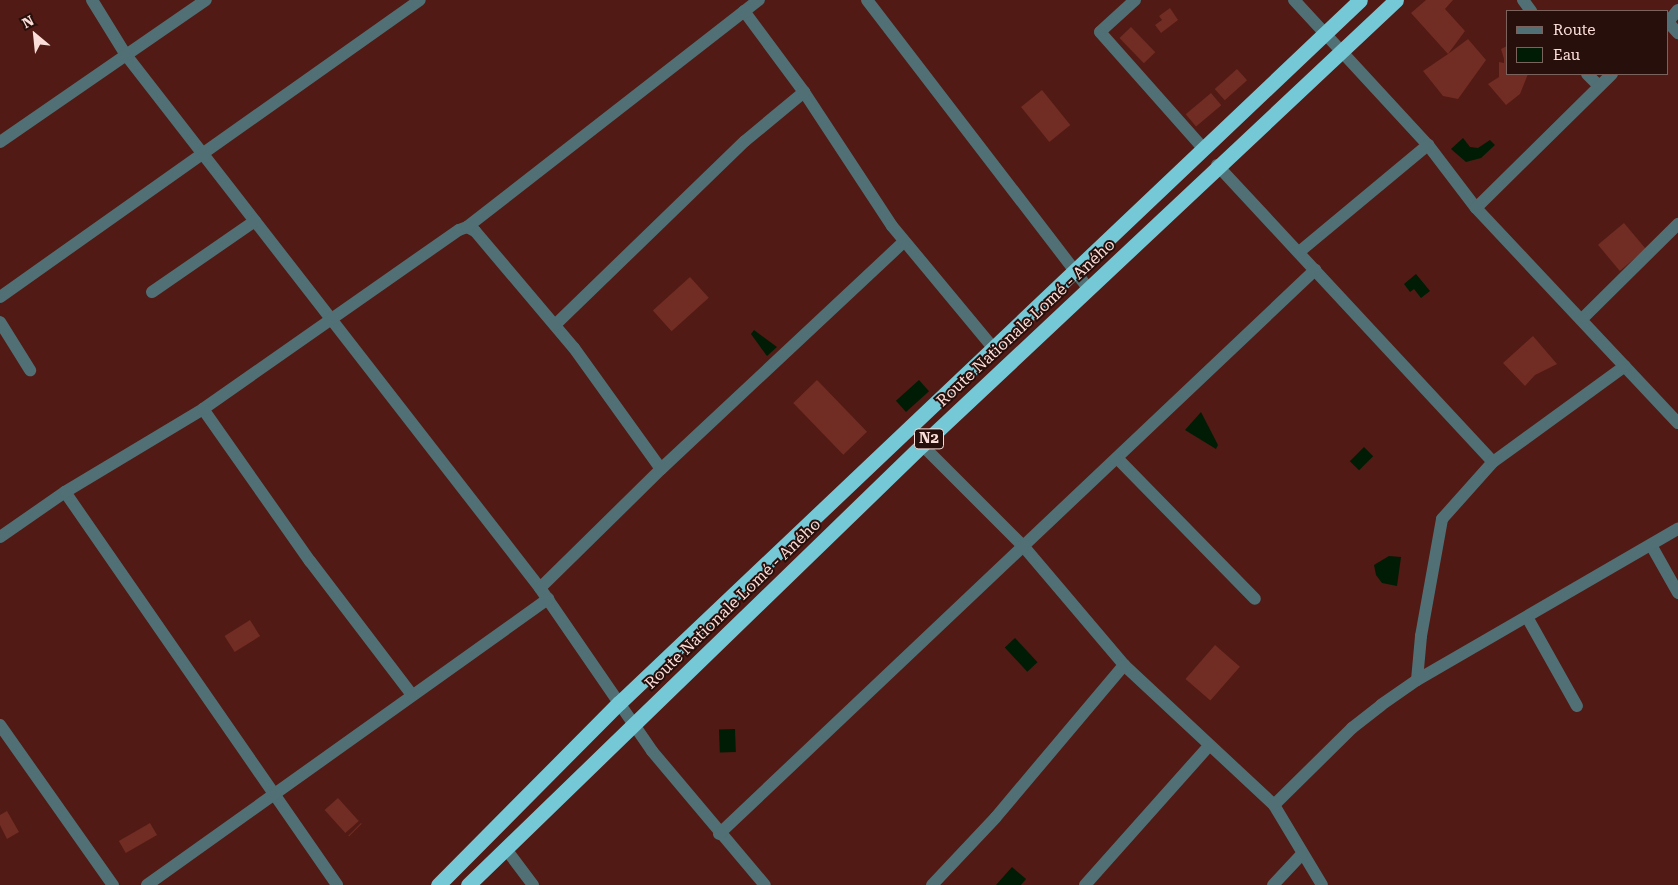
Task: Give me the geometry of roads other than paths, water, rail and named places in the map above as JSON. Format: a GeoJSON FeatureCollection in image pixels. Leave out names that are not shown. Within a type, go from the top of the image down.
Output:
{"type":"FeatureCollection","features":[{"type":"Feature","properties":{"kind":"highway","name":"Route Nationale Lomé - Aného"},"geometry":{"type":"LineString","coordinates":[[438,885],[619,703],[994,350],[1360,0]]}},
{"type":"Feature","properties":{"kind":"highway","name":"Route Nationale Lomé - Aného"},"geometry":{"type":"LineString","coordinates":[[468,885],[922,446],[1217,165],[1343,51],[1396,0]]}},
{"type":"Feature","properties":{"kind":"street"},"geometry":{"type":"LineString","coordinates":[[92,0],[126,54],[540,588],[619,703],[635,723],[652,751],[719,834],[765,885]]}},
{"type":"Feature","properties":{"kind":"street"},"geometry":{"type":"LineString","coordinates":[[0,142],[206,0]]}},
{"type":"Feature","properties":{"kind":"street"},"geometry":{"type":"LineString","coordinates":[[0,297],[204,155],[420,0]]}},
{"type":"Feature","properties":{"kind":"street"},"geometry":{"type":"LineString","coordinates":[[0,537],[65,492],[203,409],[333,320],[459,230],[467,228],[759,0]]}},
{"type":"Feature","properties":{"kind":"street"},"geometry":{"type":"LineString","coordinates":[[867,0],[1088,289]]}},
{"type":"Feature","properties":{"kind":"street"},"geometry":{"type":"LineString","coordinates":[[1134,0],[1100,32],[1204,149]]}},
{"type":"Feature","properties":{"kind":"street"},"geometry":{"type":"LineString","coordinates":[[1294,0],[1428,145],[1476,208],[1583,318],[1678,424]]}},
{"type":"Feature","properties":{"kind":"street"},"geometry":{"type":"LineString","coordinates":[[1668,22],[1678,10]]}},
{"type":"Feature","properties":{"kind":"street"},"geometry":{"type":"LineString","coordinates":[[744,11],[804,92],[904,242],[994,350]]}},
{"type":"Feature","properties":{"kind":"street"},"geometry":{"type":"LineString","coordinates":[[1668,24],[1678,33]]}},
{"type":"Feature","properties":{"kind":"street"},"geometry":{"type":"LineString","coordinates":[[1588,75],[1598,86]]}},
{"type":"Feature","properties":{"kind":"street"},"geometry":{"type":"LineString","coordinates":[[1476,208],[1611,75]]}},
{"type":"Feature","properties":{"kind":"street"},"geometry":{"type":"LineString","coordinates":[[555,325],[745,141],[804,92]]}},
{"type":"Feature","properties":{"kind":"street"},"geometry":{"type":"LineString","coordinates":[[1299,252],[1428,145]]}},
{"type":"Feature","properties":{"kind":"street"},"geometry":{"type":"LineString","coordinates":[[1217,165],[1493,462]]}},
{"type":"Feature","properties":{"kind":"street"},"geometry":{"type":"LineString","coordinates":[[152,292],[256,221]]}},
{"type":"Feature","properties":{"kind":"street"},"geometry":{"type":"LineString","coordinates":[[1583,318],[1678,224]]}},
{"type":"Feature","properties":{"kind":"street"},"geometry":{"type":"LineString","coordinates":[[467,228],[476,231],[555,325],[661,469]]}},
{"type":"Feature","properties":{"kind":"street"},"geometry":{"type":"LineString","coordinates":[[540,588],[661,469],[904,242]]}},
{"type":"Feature","properties":{"kind":"street"},"geometry":{"type":"LineString","coordinates":[[719,834],[1315,270]]}},
{"type":"Feature","properties":{"kind":"street"},"geometry":{"type":"LineString","coordinates":[[0,322],[30,370]]}},
{"type":"Feature","properties":{"kind":"street"},"geometry":{"type":"LineString","coordinates":[[1417,680],[1421,636],[1442,519],[1493,462],[1625,366]]}},
{"type":"Feature","properties":{"kind":"street"},"geometry":{"type":"LineString","coordinates":[[203,409],[310,561],[412,695]]}},
{"type":"Feature","properties":{"kind":"street"},"geometry":{"type":"LineString","coordinates":[[922,446],[1024,546],[1124,664],[1274,806],[1322,885]]}},
{"type":"Feature","properties":{"kind":"street"},"geometry":{"type":"LineString","coordinates":[[1117,458],[1255,600]]}},
{"type":"Feature","properties":{"kind":"street"},"geometry":{"type":"LineString","coordinates":[[65,492],[337,885]]}},
{"type":"Feature","properties":{"kind":"street"},"geometry":{"type":"LineString","coordinates":[[1274,806],[1352,728],[1417,680],[1678,529]]}},
{"type":"Feature","properties":{"kind":"street"},"geometry":{"type":"LineString","coordinates":[[1651,545],[1678,594]]}},
{"type":"Feature","properties":{"kind":"street"},"geometry":{"type":"LineString","coordinates":[[147,885],[275,797],[412,695],[548,599]]}},
{"type":"Feature","properties":{"kind":"street"},"geometry":{"type":"LineString","coordinates":[[1527,617],[1577,706]]}},
{"type":"Feature","properties":{"kind":"street"},"geometry":{"type":"LineString","coordinates":[[932,885],[996,817],[1124,664]]}},
{"type":"Feature","properties":{"kind":"street"},"geometry":{"type":"LineString","coordinates":[[0,725],[4,739],[113,885]]}},
{"type":"Feature","properties":{"kind":"street"},"geometry":{"type":"LineString","coordinates":[[1085,885],[1209,746]]}},
{"type":"Feature","properties":{"kind":"street"},"geometry":{"type":"LineString","coordinates":[[506,849],[533,885]]}},
{"type":"Feature","properties":{"kind":"street"},"geometry":{"type":"LineString","coordinates":[[1273,885],[1302,854]]}},
{"type":"Feature","properties":{"kind":"water"},"geometry":{"type":"Polygon","coordinates":[[[1463,138],[1470,147],[1478,148],[1490,140],[1495,145],[1481,158],[1466,162],[1451,149],[1463,138]]]}},
{"type":"Feature","properties":{"kind":"water"},"geometry":{"type":"Polygon","coordinates":[[[1416,274],[1430,291],[1421,298],[1414,289],[1410,292],[1404,284],[1416,274]]]}},
{"type":"Feature","properties":{"kind":"water"},"geometry":{"type":"Polygon","coordinates":[[[754,330],[777,347],[767,356],[751,334],[754,330]]]}},
{"type":"Feature","properties":{"kind":"water"},"geometry":{"type":"Polygon","coordinates":[[[919,380],[929,391],[906,412],[896,401],[919,380]]]}},
{"type":"Feature","properties":{"kind":"water"},"geometry":{"type":"Polygon","coordinates":[[[1201,412],[1218,445],[1216,449],[1185,430],[1201,412]]]}},
{"type":"Feature","properties":{"kind":"water"},"geometry":{"type":"Polygon","coordinates":[[[1364,447],[1373,456],[1359,470],[1350,461],[1364,447]]]}},
{"type":"Feature","properties":{"kind":"water"},"geometry":{"type":"Polygon","coordinates":[[[1389,556],[1401,557],[1397,586],[1382,583],[1376,575],[1374,565],[1389,556]]]}},
{"type":"Feature","properties":{"kind":"water"},"geometry":{"type":"Polygon","coordinates":[[[1015,638],[1038,662],[1027,672],[1005,648],[1015,638]]]}},
{"type":"Feature","properties":{"kind":"water"},"geometry":{"type":"Polygon","coordinates":[[[735,729],[736,752],[720,753],[719,730],[735,729]]]}},
{"type":"Feature","properties":{"kind":"water"},"geometry":{"type":"Polygon","coordinates":[[[1012,867],[1026,879],[1021,885],[996,885],[1012,867]]]}}]}
